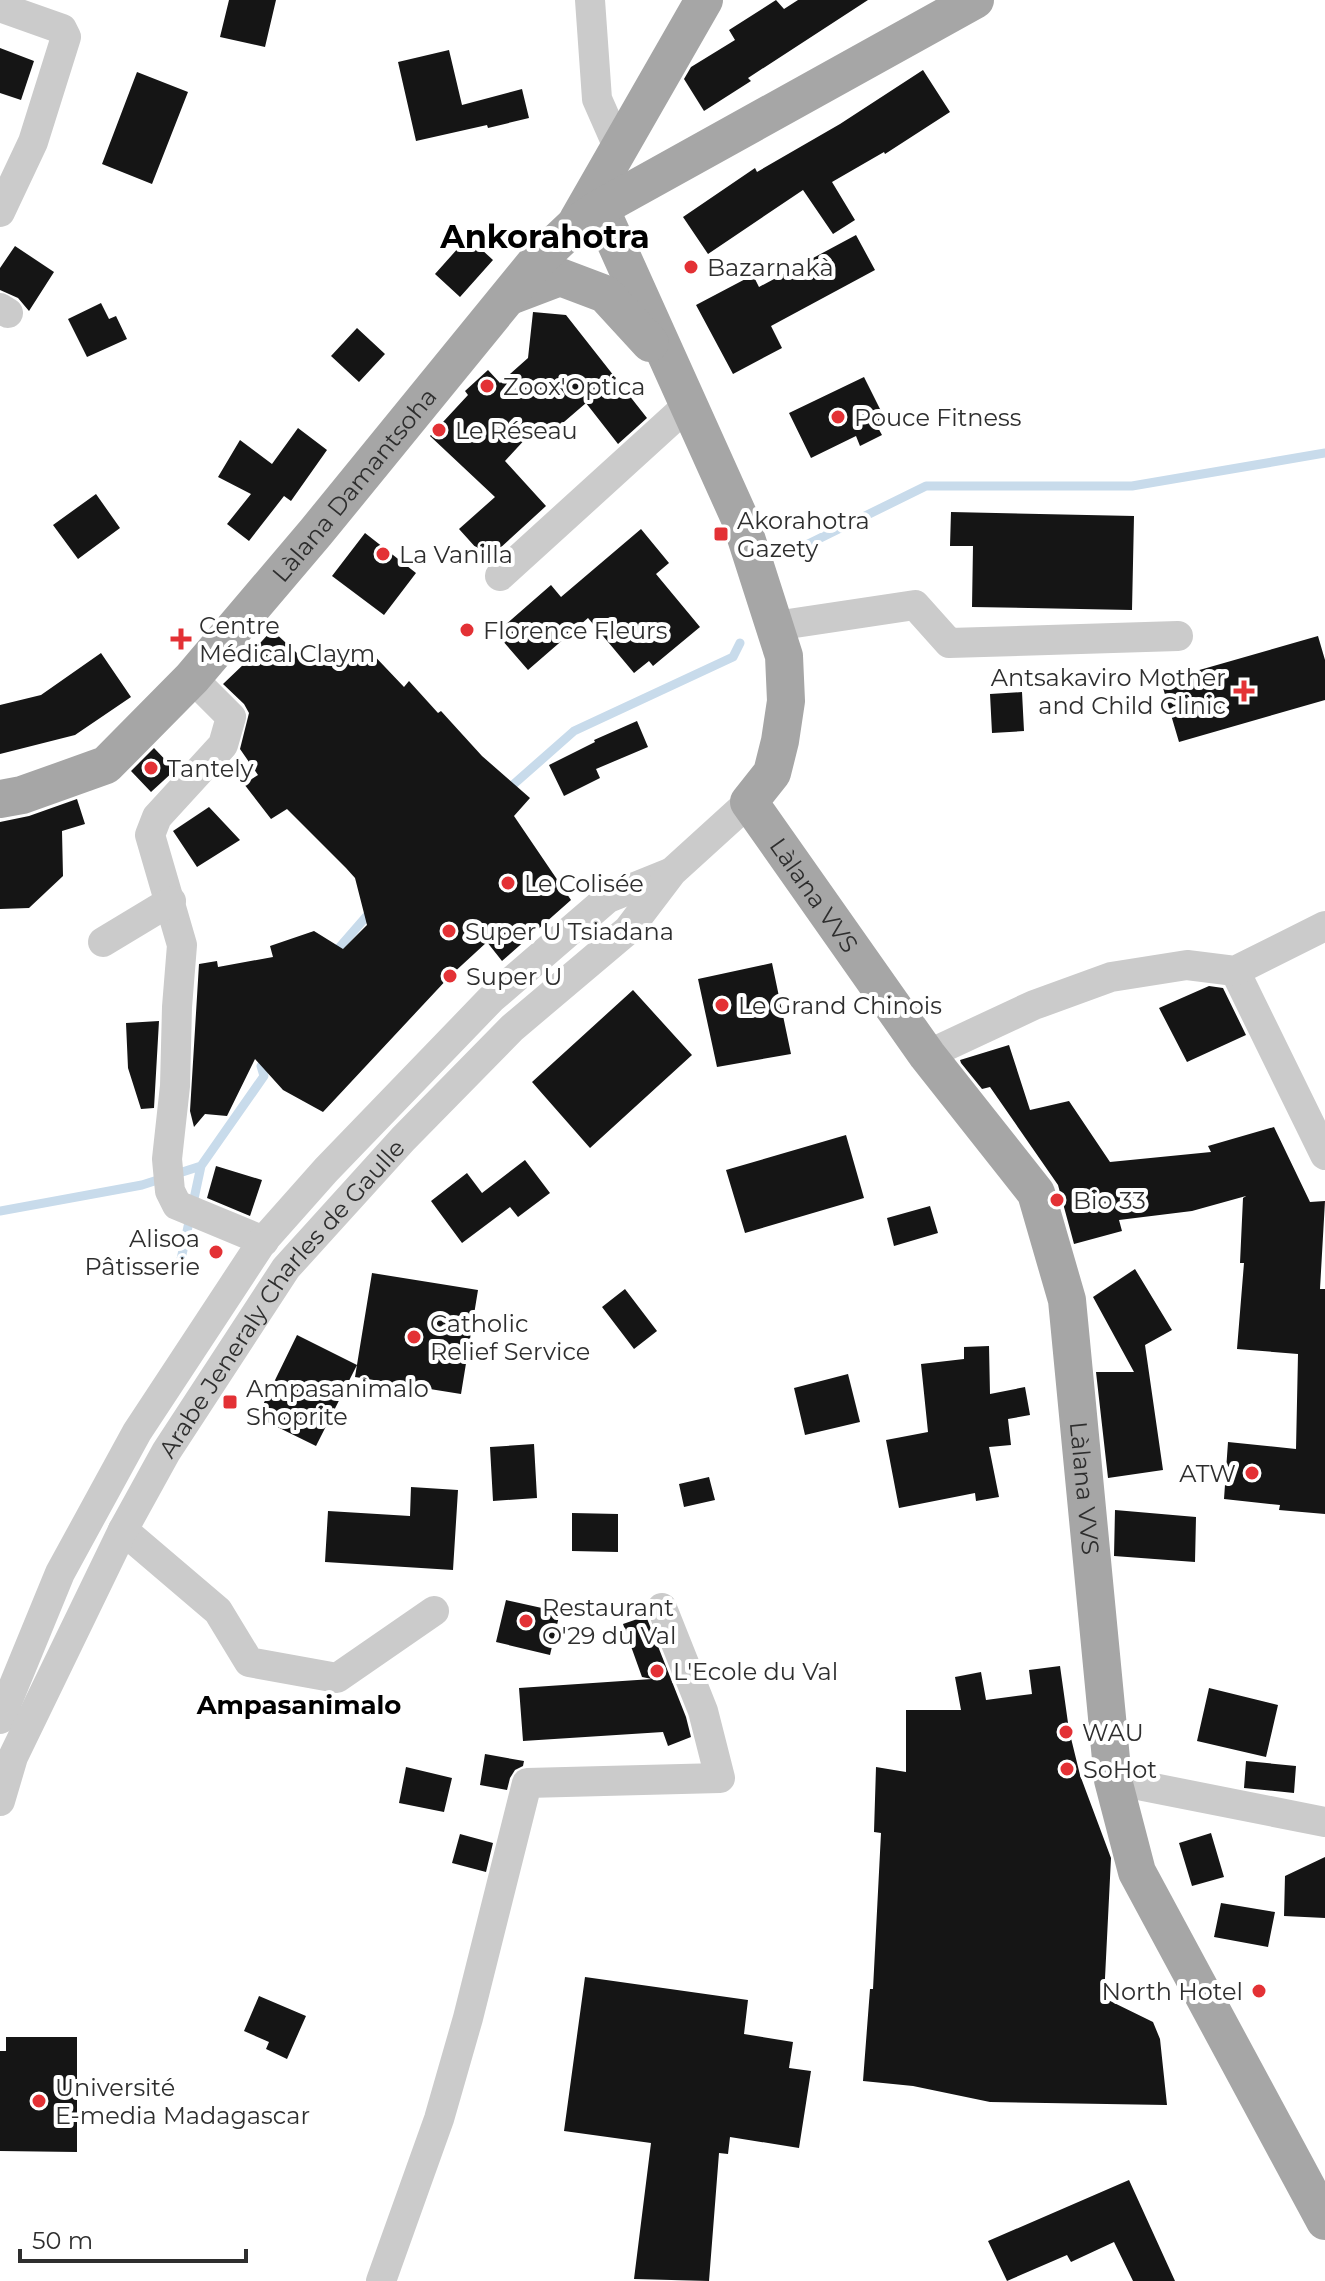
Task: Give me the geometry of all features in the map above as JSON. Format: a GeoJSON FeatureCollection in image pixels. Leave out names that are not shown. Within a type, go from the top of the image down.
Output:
{"type":"FeatureCollection","features":[{"type":"Feature","properties":{"kind":"main road"},"geometry":{"type":"LineString","coordinates":[[587,217],[619,149],[704,0]]}},
{"type":"Feature","properties":{"kind":"main road"},"geometry":{"type":"LineString","coordinates":[[587,217],[975,0]]}},
{"type":"Feature","properties":{"kind":"main road"},"geometry":{"type":"LineString","coordinates":[[619,149],[632,173],[649,181]]}},
{"type":"Feature","properties":{"kind":"main road","name":"Làlana Damantsoha"},"geometry":{"type":"LineString","coordinates":[[0,799],[22,795],[106,765],[192,678],[537,261],[587,217]]}},
{"type":"Feature","properties":{"kind":"main road","name":"Arabe Jeneraly Charles de Gaulle"},"geometry":{"type":"LineString","coordinates":[[587,217],[650,343],[688,405]]}},
{"type":"Feature","properties":{"kind":"main road","name":"Arabe Jeneraly Charles de Gaulle"},"geometry":{"type":"LineString","coordinates":[[587,217],[688,405],[740,519],[784,656],[786,701],[772,773],[749,802]]}},
{"type":"Feature","properties":{"kind":"main road"},"geometry":{"type":"LineString","coordinates":[[508,297],[560,277],[605,294],[650,343]]}},
{"type":"Feature","properties":{"kind":"main road","name":"Làlana VVS"},"geometry":{"type":"LineString","coordinates":[[749,802],[927,1055],[1036,1193],[1067,1300],[1113,1780],[1137,1872],[1325,2221]]}},
{"type":"Feature","properties":{"kind":"street"},"geometry":{"type":"LineString","coordinates":[[590,0],[597,99],[619,149]]}},
{"type":"Feature","properties":{"kind":"street"},"geometry":{"type":"LineString","coordinates":[[0,7],[62,29],[66,37],[33,142],[0,212]]}},
{"type":"Feature","properties":{"kind":"street"},"geometry":{"type":"LineString","coordinates":[[500,576],[688,405]]}},
{"type":"Feature","properties":{"kind":"street"},"geometry":{"type":"LineString","coordinates":[[775,626],[915,605],[949,643],[1178,636]]}},
{"type":"Feature","properties":{"kind":"street"},"geometry":{"type":"LineString","coordinates":[[192,678],[238,721],[223,745],[157,817],[150,835],[182,945],[177,1007],[172,1189],[206,1217],[264,1241]]}},
{"type":"Feature","properties":{"kind":"street","name":"Arabe Jeneraly Charles de Gaulle"},"geometry":{"type":"LineString","coordinates":[[0,1801],[13,1757],[123,1530],[166,1452],[286,1268],[403,1139],[512,1028],[628,930],[672,872],[749,802]]}},
{"type":"Feature","properties":{"kind":"street","name":"Arabe Jeneraly Charles de Gaulle"},"geometry":{"type":"LineString","coordinates":[[0,1719],[60,1573],[137,1432],[264,1241],[326,1170],[491,999],[608,898],[672,872]]}},
{"type":"Feature","properties":{"kind":"street"},"geometry":{"type":"LineString","coordinates":[[103,942],[171,901]]}},
{"type":"Feature","properties":{"kind":"street"},"geometry":{"type":"LineString","coordinates":[[927,1055],[1034,1005],[1111,977],[1187,965],[1235,971],[1325,926]]}},
{"type":"Feature","properties":{"kind":"street"},"geometry":{"type":"LineString","coordinates":[[1235,971],[1325,1155]]}},
{"type":"Feature","properties":{"kind":"street"},"geometry":{"type":"LineString","coordinates":[[123,1530],[218,1611],[249,1662],[337,1678],[434,1611]]}},
{"type":"Feature","properties":{"kind":"street"},"geometry":{"type":"LineString","coordinates":[[381,2281],[439,2119],[527,1783],[720,1778],[703,1711],[662,1608]]}},
{"type":"Feature","properties":{"kind":"street"},"geometry":{"type":"LineString","coordinates":[[1113,1780],[1325,1822]]}},
{"type":"Feature","properties":{"kind":"building"},"geometry":{"type":"Polygon","coordinates":[[[229,0],[276,0],[265,47],[220,37],[229,0]]]}},
{"type":"Feature","properties":{"kind":"building"},"geometry":{"type":"Polygon","coordinates":[[[776,0],[784,9],[798,0],[868,0],[748,78],[751,81],[704,111],[684,79],[691,67],[735,40],[729,30],[776,0]]]}},
{"type":"Feature","properties":{"kind":"building"},"geometry":{"type":"Polygon","coordinates":[[[0,48],[34,61],[21,100],[0,93],[0,48]]]}},
{"type":"Feature","properties":{"kind":"building"},"geometry":{"type":"Polygon","coordinates":[[[449,50],[462,105],[522,89],[529,118],[416,141],[398,62],[449,50]]]}},
{"type":"Feature","properties":{"kind":"building"},"geometry":{"type":"Polygon","coordinates":[[[923,70],[950,112],[885,154],[832,182],[855,220],[833,234],[803,190],[708,254],[683,217],[755,168],[757,172],[840,124],[923,70]]]}},
{"type":"Feature","properties":{"kind":"building"},"geometry":{"type":"Polygon","coordinates":[[[137,72],[188,92],[152,184],[102,164],[137,72]]]}},
{"type":"Feature","properties":{"kind":"building"},"geometry":{"type":"Polygon","coordinates":[[[856,235],[875,270],[771,326],[782,348],[733,374],[696,305],[753,275],[759,287],[856,235]]]}},
{"type":"Feature","properties":{"kind":"building"},"geometry":{"type":"Polygon","coordinates":[[[468,237],[493,260],[460,297],[435,274],[468,237]]]}},
{"type":"Feature","properties":{"kind":"building"},"geometry":{"type":"Polygon","coordinates":[[[15,246],[54,272],[29,311],[18,298],[0,290],[0,268],[15,246]]]}},
{"type":"Feature","properties":{"kind":"building"},"geometry":{"type":"Polygon","coordinates":[[[101,303],[109,319],[116,316],[127,339],[87,357],[68,319],[101,303]]]}},
{"type":"Feature","properties":{"kind":"building"},"geometry":{"type":"Polygon","coordinates":[[[533,312],[566,315],[647,418],[618,444],[586,403],[550,434],[540,423],[505,461],[546,506],[487,560],[459,529],[495,497],[430,436],[468,395],[465,391],[488,370],[500,383],[528,358],[533,312]]]}},
{"type":"Feature","properties":{"kind":"building"},"geometry":{"type":"Polygon","coordinates":[[[357,328],[385,354],[359,382],[331,356],[357,328]]]}},
{"type":"Feature","properties":{"kind":"building","name":"Pouce Fitness"},"geometry":{"type":"Polygon","coordinates":[[[864,377],[886,421],[877,426],[882,435],[860,446],[856,436],[811,458],[789,413],[864,377]]]}},
{"type":"Feature","properties":{"kind":"building"},"geometry":{"type":"Polygon","coordinates":[[[298,428],[327,450],[291,501],[284,496],[249,541],[227,524],[251,494],[218,477],[240,440],[272,464],[298,428]]]}},
{"type":"Feature","properties":{"kind":"building"},"geometry":{"type":"Polygon","coordinates":[[[96,494],[120,528],[78,559],[53,525],[96,494]]]}},
{"type":"Feature","properties":{"kind":"building"},"geometry":{"type":"Polygon","coordinates":[[[951,512],[1134,516],[1132,610],[972,607],[973,546],[950,546],[951,512]]]}},
{"type":"Feature","properties":{"kind":"building"},"geometry":{"type":"Polygon","coordinates":[[[641,529],[669,563],[656,574],[700,627],[653,666],[649,661],[634,673],[588,618],[528,670],[496,633],[551,585],[561,597],[641,529]]]}},
{"type":"Feature","properties":{"kind":"building"},"geometry":{"type":"Polygon","coordinates":[[[365,533],[416,573],[384,615],[332,576],[365,533]]]}},
{"type":"Feature","properties":{"kind":"building"},"geometry":{"type":"Polygon","coordinates":[[[272,630],[311,666],[324,654],[340,671],[366,647],[404,687],[409,681],[482,756],[530,798],[514,816],[571,900],[502,961],[487,942],[450,976],[323,1112],[283,1090],[255,1059],[227,1116],[205,1114],[194,1127],[190,1111],[199,964],[217,961],[218,967],[273,957],[270,946],[314,931],[343,949],[367,925],[355,878],[287,809],[271,819],[244,784],[258,775],[240,749],[249,713],[223,684],[272,630]]]}},
{"type":"Feature","properties":{"kind":"building","name":"Antsakaviro Mother and Child Clinic"},"geometry":{"type":"Polygon","coordinates":[[[1318,636],[1325,660],[1325,700],[1179,742],[1161,681],[1318,636]]]}},
{"type":"Feature","properties":{"kind":"building"},"geometry":{"type":"Polygon","coordinates":[[[101,653],[131,697],[75,735],[0,754],[0,705],[41,695],[101,653]]]}},
{"type":"Feature","properties":{"kind":"building"},"geometry":{"type":"Polygon","coordinates":[[[1022,692],[1024,731],[992,733],[990,694],[1022,692]]]}},
{"type":"Feature","properties":{"kind":"building"},"geometry":{"type":"Polygon","coordinates":[[[637,721],[648,747],[596,769],[600,778],[564,796],[549,765],[637,721]]]}},
{"type":"Feature","properties":{"kind":"building","name":"Tantely"},"geometry":{"type":"Polygon","coordinates":[[[154,748],[175,770],[151,792],[131,771],[154,748]]]}},
{"type":"Feature","properties":{"kind":"building"},"geometry":{"type":"Polygon","coordinates":[[[77,799],[85,824],[62,831],[63,876],[29,908],[0,909],[0,822],[29,816],[77,799]]]}},
{"type":"Feature","properties":{"kind":"building"},"geometry":{"type":"Polygon","coordinates":[[[209,807],[240,840],[197,867],[173,831],[209,807]]]}},
{"type":"Feature","properties":{"kind":"building"},"geometry":{"type":"Polygon","coordinates":[[[772,963],[791,1054],[717,1067],[698,979],[772,963]]]}},
{"type":"Feature","properties":{"kind":"building"},"geometry":{"type":"Polygon","coordinates":[[[1209,986],[1223,988],[1246,1035],[1187,1062],[1159,1008],[1209,986]]]}},
{"type":"Feature","properties":{"kind":"building"},"geometry":{"type":"Polygon","coordinates":[[[633,990],[692,1055],[590,1148],[532,1082],[633,990]]]}},
{"type":"Feature","properties":{"kind":"building"},"geometry":{"type":"Polygon","coordinates":[[[159,1021],[154,1108],[141,1109],[128,1068],[126,1023],[159,1021]]]}},
{"type":"Feature","properties":{"kind":"building"},"geometry":{"type":"Polygon","coordinates":[[[1009,1045],[1030,1110],[1069,1101],[1110,1162],[1211,1152],[1208,1146],[1274,1127],[1310,1202],[1325,1201],[1320,1289],[1325,1289],[1325,1514],[1279,1510],[1280,1505],[1224,1499],[1228,1442],[1296,1449],[1298,1354],[1237,1349],[1244,1263],[1240,1263],[1243,1198],[1246,1196],[1192,1211],[1119,1220],[1122,1231],[1074,1244],[1058,1185],[990,1087],[982,1089],[960,1060],[1009,1045]]]}},
{"type":"Feature","properties":{"kind":"building"},"geometry":{"type":"Polygon","coordinates":[[[846,1135],[864,1198],[745,1233],[726,1170],[846,1135]]]}},
{"type":"Feature","properties":{"kind":"building"},"geometry":{"type":"Polygon","coordinates":[[[525,1160],[550,1193],[518,1217],[510,1207],[462,1243],[431,1201],[467,1173],[482,1193],[525,1160]]]}},
{"type":"Feature","properties":{"kind":"building"},"geometry":{"type":"Polygon","coordinates":[[[216,1166],[262,1180],[250,1216],[207,1198],[216,1166]]]}},
{"type":"Feature","properties":{"kind":"building"},"geometry":{"type":"Polygon","coordinates":[[[930,1206],[938,1233],[894,1246],[887,1218],[930,1206]]]}},
{"type":"Feature","properties":{"kind":"building"},"geometry":{"type":"Polygon","coordinates":[[[1135,1269],[1172,1330],[1145,1345],[1163,1470],[1108,1478],[1096,1372],[1134,1372],[1093,1297],[1135,1269]]]}},
{"type":"Feature","properties":{"kind":"building"},"geometry":{"type":"Polygon","coordinates":[[[372,1273],[478,1290],[461,1394],[355,1377],[372,1273]]]}},
{"type":"Feature","properties":{"kind":"building"},"geometry":{"type":"Polygon","coordinates":[[[625,1289],[657,1331],[634,1349],[602,1307],[625,1289]]]}},
{"type":"Feature","properties":{"kind":"building"},"geometry":{"type":"Polygon","coordinates":[[[297,1335],[357,1365],[316,1446],[257,1417],[297,1335]]]}},
{"type":"Feature","properties":{"kind":"building"},"geometry":{"type":"Polygon","coordinates":[[[989,1346],[990,1394],[1025,1387],[1030,1415],[1008,1419],[1011,1445],[989,1447],[999,1497],[976,1501],[975,1493],[899,1508],[886,1440],[928,1432],[921,1364],[964,1359],[964,1347],[989,1346]]]}},
{"type":"Feature","properties":{"kind":"building"},"geometry":{"type":"Polygon","coordinates":[[[848,1374],[860,1422],[805,1435],[794,1388],[848,1374]]]}},
{"type":"Feature","properties":{"kind":"building"},"geometry":{"type":"Polygon","coordinates":[[[534,1444],[537,1498],[493,1501],[490,1447],[534,1444]]]}},
{"type":"Feature","properties":{"kind":"building"},"geometry":{"type":"Polygon","coordinates":[[[709,1477],[715,1500],[684,1507],[679,1484],[709,1477]]]}},
{"type":"Feature","properties":{"kind":"building"},"geometry":{"type":"Polygon","coordinates":[[[411,1487],[458,1490],[453,1570],[325,1562],[328,1511],[410,1516],[411,1487]]]}},
{"type":"Feature","properties":{"kind":"building"},"geometry":{"type":"Polygon","coordinates":[[[1115,1510],[1196,1517],[1195,1562],[1114,1556],[1115,1510]]]}},
{"type":"Feature","properties":{"kind":"building"},"geometry":{"type":"Polygon","coordinates":[[[572,1513],[618,1514],[618,1552],[572,1551],[572,1513]]]}},
{"type":"Feature","properties":{"kind":"building"},"geometry":{"type":"Polygon","coordinates":[[[506,1600],[560,1612],[550,1655],[496,1642],[506,1600]]]}},
{"type":"Feature","properties":{"kind":"building"},"geometry":{"type":"Polygon","coordinates":[[[646,1616],[691,1737],[668,1746],[663,1732],[523,1741],[519,1688],[652,1679],[642,1677],[623,1624],[646,1616]]]}},
{"type":"Feature","properties":{"kind":"building"},"geometry":{"type":"Polygon","coordinates":[[[1060,1666],[1069,1730],[1080,1775],[1111,1858],[1104,1998],[1153,2022],[1160,2039],[1167,2105],[990,2102],[913,2086],[863,2081],[870,1989],[873,1989],[881,1833],[874,1832],[876,1767],[906,1772],[906,1710],[961,1710],[955,1677],[981,1672],[986,1700],[1032,1694],[1029,1670],[1060,1666]]]}},
{"type":"Feature","properties":{"kind":"building"},"geometry":{"type":"Polygon","coordinates":[[[1209,1688],[1278,1705],[1266,1757],[1197,1741],[1209,1688]]]}},
{"type":"Feature","properties":{"kind":"building"},"geometry":{"type":"Polygon","coordinates":[[[485,1754],[524,1761],[523,1766],[515,1770],[510,1778],[507,1790],[480,1785],[485,1754]]]}},
{"type":"Feature","properties":{"kind":"building"},"geometry":{"type":"Polygon","coordinates":[[[1246,1761],[1296,1766],[1294,1793],[1244,1788],[1246,1761]]]}},
{"type":"Feature","properties":{"kind":"building"},"geometry":{"type":"Polygon","coordinates":[[[406,1767],[452,1778],[444,1812],[399,1803],[406,1767]]]}},
{"type":"Feature","properties":{"kind":"building"},"geometry":{"type":"Polygon","coordinates":[[[1211,1833],[1224,1877],[1192,1886],[1179,1843],[1211,1833]]]}},
{"type":"Feature","properties":{"kind":"building"},"geometry":{"type":"Polygon","coordinates":[[[460,1834],[493,1843],[486,1872],[452,1863],[460,1834]]]}},
{"type":"Feature","properties":{"kind":"building"},"geometry":{"type":"Polygon","coordinates":[[[1325,1857],[1325,1918],[1284,1916],[1285,1876],[1325,1857]]]}},
{"type":"Feature","properties":{"kind":"building"},"geometry":{"type":"Polygon","coordinates":[[[1221,1903],[1275,1912],[1268,1947],[1214,1937],[1221,1903]]]}},
{"type":"Feature","properties":{"kind":"building"},"geometry":{"type":"Polygon","coordinates":[[[585,1977],[748,2000],[744,2034],[793,2042],[789,2068],[811,2071],[799,2148],[730,2137],[728,2154],[719,2153],[709,2281],[634,2279],[651,2143],[564,2131],[585,1977]]]}},
{"type":"Feature","properties":{"kind":"building"},"geometry":{"type":"Polygon","coordinates":[[[259,1996],[306,2016],[287,2059],[266,2049],[269,2042],[244,2031],[259,1996]]]}},
{"type":"Feature","properties":{"kind":"building","name":"Université E-media Madagascar"},"geometry":{"type":"Polygon","coordinates":[[[6,2037],[77,2037],[77,2152],[0,2151],[0,2051],[6,2051],[6,2037]]]}},
{"type":"Feature","properties":{"kind":"building"},"geometry":{"type":"Polygon","coordinates":[[[1129,2180],[1175,2281],[1133,2281],[1114,2242],[1071,2262],[1067,2255],[1007,2281],[988,2241],[1129,2180]]]}},
{"type":"Feature","properties":{"kind":"waterway"},"geometry":{"type":"LineString","coordinates":[[798,549],[926,486],[1132,486],[1325,453]]}},
{"type":"Feature","properties":{"kind":"waterway"},"geometry":{"type":"LineString","coordinates":[[506,791],[574,731],[733,657],[740,643]]}},
{"type":"Feature","properties":{"kind":"waterway"},"geometry":{"type":"LineString","coordinates":[[332,956],[372,910]]}},
{"type":"Feature","properties":{"kind":"waterway"},"geometry":{"type":"LineString","coordinates":[[180,1264],[201,1166],[264,1076],[261,1066],[268,1056]]}},
{"type":"Feature","properties":{"kind":"waterway"},"geometry":{"type":"LineString","coordinates":[[0,1211],[142,1185],[201,1166]]}},
{"type":"Feature","properties":{"kind":"place","name":"Bazarnakà"},"geometry":{"type":"Point","coordinates":[691,267]}},
{"type":"Feature","properties":{"kind":"place","name":"Zoox'Optica"},"geometry":{"type":"Point","coordinates":[487,386]}},
{"type":"Feature","properties":{"kind":"place","name":"Pouce Fitness"},"geometry":{"type":"Point","coordinates":[838,417]}},
{"type":"Feature","properties":{"kind":"place","name":"Le Réseau"},"geometry":{"type":"Point","coordinates":[439,430]}},
{"type":"Feature","properties":{"kind":"place","name":"Akorahotra Gazety"},"geometry":{"type":"Point","coordinates":[721,534]}},
{"type":"Feature","properties":{"kind":"place","name":"La Vanilla"},"geometry":{"type":"Point","coordinates":[383,554]}},
{"type":"Feature","properties":{"kind":"place","name":"Florence Fleurs"},"geometry":{"type":"Point","coordinates":[467,630]}},
{"type":"Feature","properties":{"kind":"place","name":"Centre Médical Claym"},"geometry":{"type":"Point","coordinates":[181,639]}},
{"type":"Feature","properties":{"kind":"place","name":"Antsakaviro Mother and Child Clinic"},"geometry":{"type":"Point","coordinates":[1244,691]}},
{"type":"Feature","properties":{"kind":"place","name":"Tantely"},"geometry":{"type":"Point","coordinates":[151,768]}},
{"type":"Feature","properties":{"kind":"place","name":"Le Colisée"},"geometry":{"type":"Point","coordinates":[508,883]}},
{"type":"Feature","properties":{"kind":"place","name":"Super U Tsiadana"},"geometry":{"type":"Point","coordinates":[449,931]}},
{"type":"Feature","properties":{"kind":"place","name":"Super U"},"geometry":{"type":"Point","coordinates":[450,976]}},
{"type":"Feature","properties":{"kind":"place","name":"Le Grand Chinois"},"geometry":{"type":"Point","coordinates":[722,1005]}},
{"type":"Feature","properties":{"kind":"place","name":"Bio 33"},"geometry":{"type":"Point","coordinates":[1057,1200]}},
{"type":"Feature","properties":{"kind":"place","name":"Alisoa Pâtisserie"},"geometry":{"type":"Point","coordinates":[216,1252]}},
{"type":"Feature","properties":{"kind":"place","name":"Catholic Relief Service"},"geometry":{"type":"Point","coordinates":[414,1337]}},
{"type":"Feature","properties":{"kind":"place","name":"Ampasanimalo Shoprite"},"geometry":{"type":"Point","coordinates":[230,1402]}},
{"type":"Feature","properties":{"kind":"place","name":"ATW"},"geometry":{"type":"Point","coordinates":[1252,1473]}},
{"type":"Feature","properties":{"kind":"place","name":"Restaurant O'29 du Val"},"geometry":{"type":"Point","coordinates":[526,1621]}},
{"type":"Feature","properties":{"kind":"place","name":"L'Ecole du Val"},"geometry":{"type":"Point","coordinates":[657,1671]}},
{"type":"Feature","properties":{"kind":"place","name":"WAU"},"geometry":{"type":"Point","coordinates":[1066,1732]}},
{"type":"Feature","properties":{"kind":"place","name":"SoHot"},"geometry":{"type":"Point","coordinates":[1067,1769]}},
{"type":"Feature","properties":{"kind":"place","name":"North Hotel"},"geometry":{"type":"Point","coordinates":[1259,1991]}},
{"type":"Feature","properties":{"kind":"place","name":"Université E-media Madagascar"},"geometry":{"type":"Point","coordinates":[39,2101]}},
{"type":"Feature","properties":{"kind":"district","name":"Ankorahotra"},"geometry":{"type":"Point","coordinates":[545,236]}},
{"type":"Feature","properties":{"kind":"district","name":"Ampasanimalo"},"geometry":{"type":"Point","coordinates":[299,1705]}}]}
